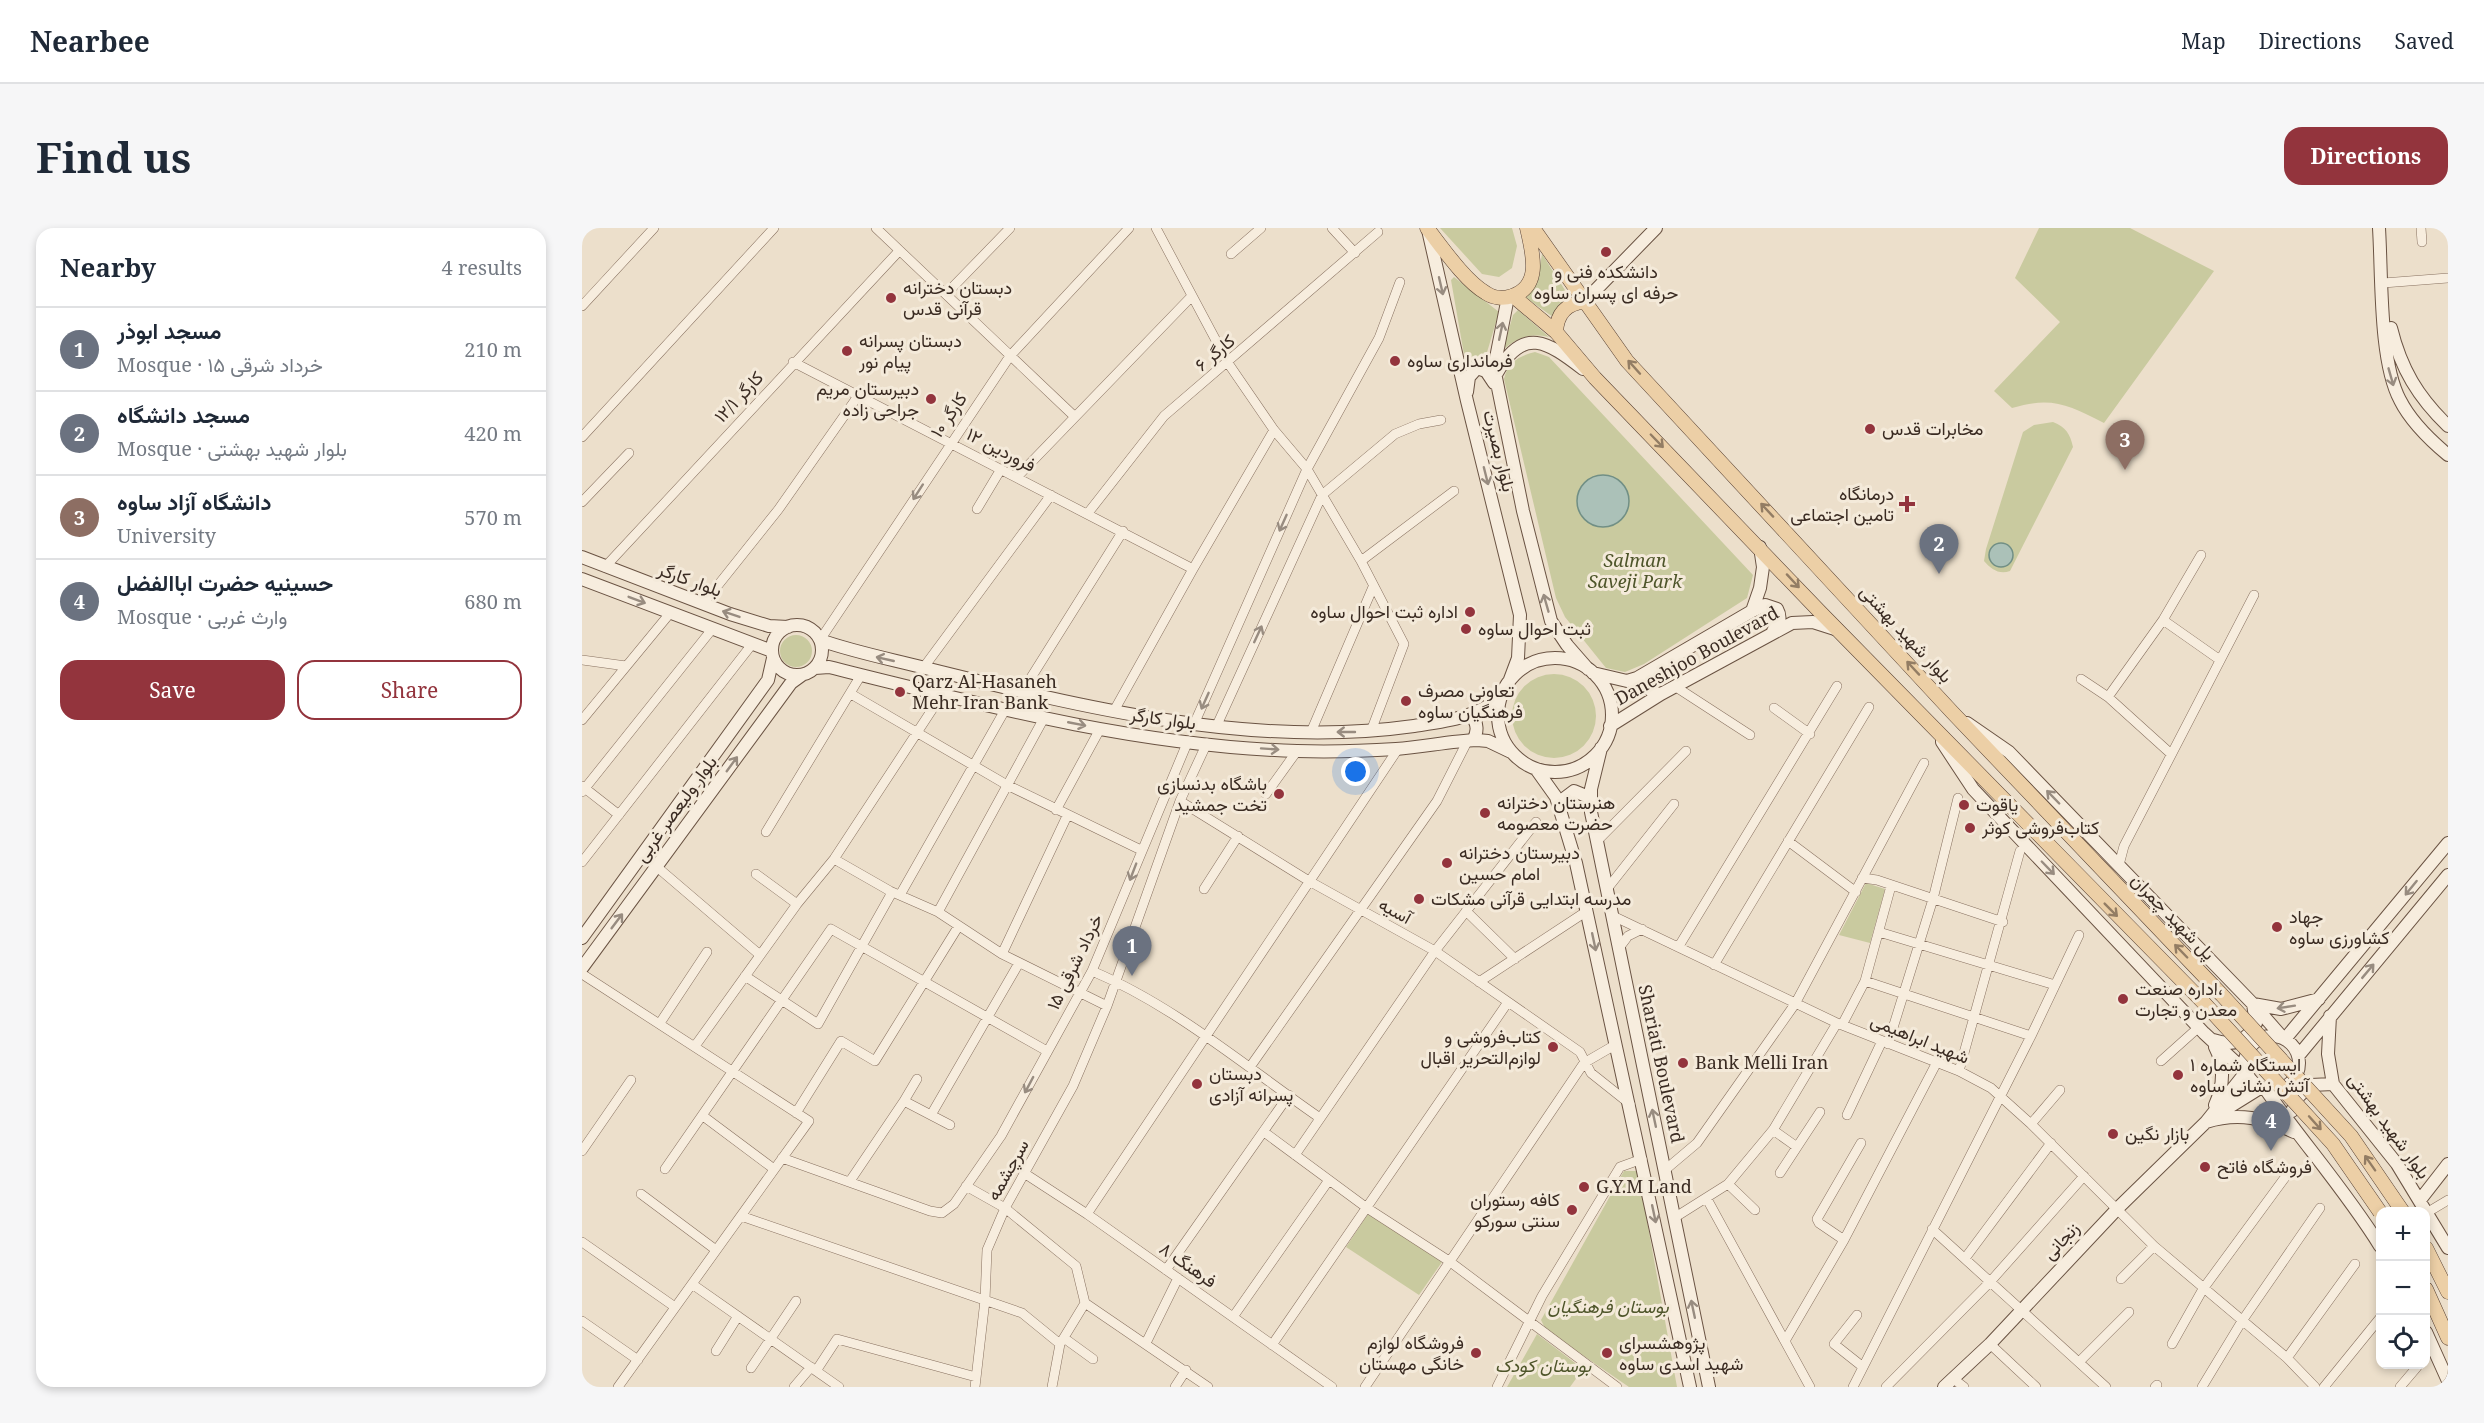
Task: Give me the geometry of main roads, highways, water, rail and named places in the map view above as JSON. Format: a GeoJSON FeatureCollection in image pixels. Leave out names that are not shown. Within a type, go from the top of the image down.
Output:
{"type":"FeatureCollection","features":[{"type":"Feature","properties":{"kind":"main road"},"geometry":{"type":"LineString","coordinates":[[1428,228],[1485,293],[1492,296],[1511,296],[1523,290],[1532,276],[1534,260],[1527,228]]}},
{"type":"Feature","properties":{"kind":"main road","name":"بلوار بصیرت"},"geometry":{"type":"LineString","coordinates":[[1428,228],[1467,401],[1521,615],[1518,658],[1509,682]]}},
{"type":"Feature","properties":{"kind":"main road","name":"بلوار شهید بهشتی"},"geometry":{"type":"LineString","coordinates":[[1533,228],[1627,361],[1952,712],[2009,752],[2284,1038]]}},
{"type":"Feature","properties":{"kind":"main road"},"geometry":{"type":"LineString","coordinates":[[1556,332],[1563,310],[1569,304],[1584,303],[1656,228]]}},
{"type":"Feature","properties":{"kind":"main road"},"geometry":{"type":"LineString","coordinates":[[2379,228],[2387,353],[2393,384],[2410,417],[2448,455]]}},
{"type":"Feature","properties":{"kind":"main road"},"geometry":{"type":"LineString","coordinates":[[1511,296],[1556,332],[1595,378],[1760,546],[1838,630],[2269,1071],[2333,1144],[2377,1207]]}},
{"type":"Feature","properties":{"kind":"main road","name":"بلوار بصیرت"},"geometry":{"type":"LineString","coordinates":[[1511,296],[1494,368],[1498,393],[1523,511],[1551,621],[1567,645],[1590,671]]}},
{"type":"Feature","properties":{"kind":"main road"},"geometry":{"type":"LineString","coordinates":[[2384,298],[2399,358],[2405,372],[2429,406],[2448,426]]}},
{"type":"Feature","properties":{"kind":"main road"},"geometry":{"type":"LineString","coordinates":[[1495,377],[1507,354],[1516,347],[1531,342],[1543,343],[1560,352],[1595,378]]}},
{"type":"Feature","properties":{"kind":"main road"},"geometry":{"type":"LineString","coordinates":[[1467,401],[1467,382],[1477,368],[1486,371],[1498,393]]}},
{"type":"Feature","properties":{"kind":"main road","name":"Daneshjoo Boulevard"},"geometry":{"type":"LineString","coordinates":[[1590,671],[1627,681],[1652,670],[1752,611],[1760,588],[1763,567],[1760,546]]}},
{"type":"Feature","properties":{"kind":"main road","name":"بلوار کارگر"},"geometry":{"type":"LineString","coordinates":[[582,557],[703,604],[769,626],[788,627]]}},
{"type":"Feature","properties":{"kind":"main road","name":"بلوار کارگر"},"geometry":{"type":"LineString","coordinates":[[584,583],[753,643],[773,654]]}},
{"type":"Feature","properties":{"kind":"main road"},"geometry":{"type":"LineString","coordinates":[[1752,611],[1765,605],[1777,609],[1780,615],[1779,623],[1773,631]]}},
{"type":"Feature","properties":{"kind":"main road","name":"Daneshjoo Boulevard"},"geometry":{"type":"LineString","coordinates":[[1610,726],[1661,694],[1773,631],[1792,623],[1813,622],[1838,630]]}},
{"type":"Feature","properties":{"kind":"main road"},"geometry":{"type":"LineString","coordinates":[[803,626],[816,634],[820,640],[822,655],[815,668],[802,675],[788,674],[777,665],[773,654],[776,636],[788,627],[803,626]]}},
{"type":"Feature","properties":{"kind":"main road","name":"بلوار کارگر"},"geometry":{"type":"LineString","coordinates":[[820,640],[849,651],[1022,692],[1216,725],[1311,732],[1371,731],[1471,716],[1488,708],[1502,696]]}},
{"type":"Feature","properties":{"kind":"main road","name":"بلوار ولیعصر غربی"},"geometry":{"type":"LineString","coordinates":[[582,938],[768,680],[773,654]]}},
{"type":"Feature","properties":{"kind":"main road"},"geometry":{"type":"LineString","coordinates":[[1536,769],[1552,772],[1568,771],[1583,765],[1601,748],[1610,726],[1611,715],[1606,692],[1590,671],[1570,660],[1551,658],[1523,668],[1509,682],[1502,696],[1498,721],[1502,737],[1511,752],[1536,769],[1558,802],[1587,911],[1690,1387]]}},
{"type":"Feature","properties":{"kind":"main road","name":"بلوار کارگر"},"geometry":{"type":"LineString","coordinates":[[815,668],[829,666],[941,696],[1100,729],[1188,741],[1297,751],[1398,749],[1470,740],[1488,741],[1511,752]]}},
{"type":"Feature","properties":{"kind":"main road"},"geometry":{"type":"LineString","coordinates":[[1652,670],[1646,677],[1646,685],[1653,693],[1661,694]]}},
{"type":"Feature","properties":{"kind":"main road","name":"بلوار ولیعصر غربی"},"geometry":{"type":"LineString","coordinates":[[582,968],[790,683],[802,675]]}},
{"type":"Feature","properties":{"kind":"main road","name":"پل شهید چمران"},"geometry":{"type":"LineString","coordinates":[[1952,712],[2281,1057],[2351,1136],[2400,1207]]}},
{"type":"Feature","properties":{"kind":"main road"},"geometry":{"type":"LineString","coordinates":[[1470,740],[1477,733],[1476,720],[1471,716]]}},
{"type":"Feature","properties":{"kind":"main road"},"geometry":{"type":"LineString","coordinates":[[1931,726],[1973,789],[2211,1040],[2263,1089],[2356,1207],[2376,1240]]}},
{"type":"Feature","properties":{"kind":"main road","name":"Shariati Boulevard"},"geometry":{"type":"LineString","coordinates":[[1601,748],[1591,798],[1597,841],[1708,1387]]}},
{"type":"Feature","properties":{"kind":"main road"},"geometry":{"type":"LineString","coordinates":[[1558,802],[1574,791],[1591,798]]}},
{"type":"Feature","properties":{"kind":"main road"},"geometry":{"type":"LineString","coordinates":[[2284,1038],[2448,843]]}},
{"type":"Feature","properties":{"kind":"main road"},"geometry":{"type":"LineString","coordinates":[[2299,1055],[2448,875]]}},
{"type":"Feature","properties":{"kind":"main road"},"geometry":{"type":"LineString","coordinates":[[2211,1040],[2233,1045],[2244,1040],[2256,1023],[2253,1004],[2281,1008],[2319,999]]}},
{"type":"Feature","properties":{"kind":"main road","name":"بلوار شهید بهشتی"},"geometry":{"type":"LineString","coordinates":[[2330,1016],[2328,1054],[2333,1084],[2397,1164],[2448,1248]]}},
{"type":"Feature","properties":{"kind":"main road"},"geometry":{"type":"LineString","coordinates":[[2267,1036],[2284,1038],[2299,1055],[2300,1066],[2293,1082],[2278,1090],[2263,1089],[2206,1122],[2246,1072],[2246,1057],[2253,1044],[2267,1036]]}},
{"type":"Feature","properties":{"kind":"main road"},"geometry":{"type":"LineString","coordinates":[[2206,1122],[2218,1097],[2222,1077],[2221,1058],[2211,1040]]}},
{"type":"Feature","properties":{"kind":"main road"},"geometry":{"type":"LineString","coordinates":[[2296,1133],[2291,1117],[2293,1106],[2299,1096],[2311,1084],[2333,1084]]}},
{"type":"Feature","properties":{"kind":"main road"},"geometry":{"type":"LineString","coordinates":[[2206,1122],[2224,1116],[2244,1116],[2267,1121],[2296,1133]]}},
{"type":"Feature","properties":{"kind":"main road","name":"زنجانی"},"geometry":{"type":"LineString","coordinates":[[1955,1385],[1990,1344],[2118,1208],[2206,1122]]}},
{"type":"Feature","properties":{"kind":"main road"},"geometry":{"type":"LineString","coordinates":[[2420,1200],[2448,1164]]}},
{"type":"Feature","properties":{"kind":"main road"},"geometry":{"type":"LineString","coordinates":[[2430,1256],[2448,1292]]}},
{"type":"Feature","properties":{"kind":"main road"},"geometry":{"type":"LineString","coordinates":[[2430,1298],[2448,1338]]}},
{"type":"Feature","properties":{"kind":"main road"},"geometry":{"type":"LineString","coordinates":[[2430,1341],[2448,1381]]}},
{"type":"Feature","properties":{"kind":"place","name":"دانشکده فنی و حرفه ای پسران ساوه"},"geometry":{"type":"Point","coordinates":[1606,252]}},
{"type":"Feature","properties":{"kind":"place","name":"دبستان دخترانه قرآنی قدس"},"geometry":{"type":"Point","coordinates":[891,298]}},
{"type":"Feature","properties":{"kind":"place","name":"دبستان پسرانه پیام نور"},"geometry":{"type":"Point","coordinates":[847,351]}},
{"type":"Feature","properties":{"kind":"place","name":"فرمانداری ساوه"},"geometry":{"type":"Point","coordinates":[1395,361]}},
{"type":"Feature","properties":{"kind":"place","name":"دبیرستان مریم جراحی زاده"},"geometry":{"type":"Point","coordinates":[931,399]}},
{"type":"Feature","properties":{"kind":"place","name":"مخابرات قدس"},"geometry":{"type":"Point","coordinates":[1870,429]}},
{"type":"Feature","properties":{"kind":"place","name":"دانشگاه آزاد ساوه"},"geometry":{"type":"Point","coordinates":[2125,470]}},
{"type":"Feature","properties":{"kind":"place","name":"درمانگاه تامین اجتماعی"},"geometry":{"type":"Point","coordinates":[1907,504]}},
{"type":"Feature","properties":{"kind":"place","name":"مسجد دانشگاه"},"geometry":{"type":"Point","coordinates":[1939,574]}},
{"type":"Feature","properties":{"kind":"place","name":"اداره ثبت احوال ساوه"},"geometry":{"type":"Point","coordinates":[1470,612]}},
{"type":"Feature","properties":{"kind":"place","name":"ثبت احوال ساوه"},"geometry":{"type":"Point","coordinates":[1466,629]}},
{"type":"Feature","properties":{"kind":"place","name":"Qarz Al-Hasaneh Mehr Iran Bank"},"geometry":{"type":"Point","coordinates":[900,692]}},
{"type":"Feature","properties":{"kind":"place","name":"تعاونی مصرف فرهنگیان ساوه"},"geometry":{"type":"Point","coordinates":[1406,701]}},
{"type":"Feature","properties":{"kind":"place","name":"باشگاه بدنسازی تخت جمشید"},"geometry":{"type":"Point","coordinates":[1279,794]}},
{"type":"Feature","properties":{"kind":"place","name":"یاقوت"},"geometry":{"type":"Point","coordinates":[1964,805]}},
{"type":"Feature","properties":{"kind":"place","name":"هنرستان دخترانه حضرت معصومه"},"geometry":{"type":"Point","coordinates":[1485,813]}},
{"type":"Feature","properties":{"kind":"place","name":"کتاب‌فروشی کوثر"},"geometry":{"type":"Point","coordinates":[1970,828]}},
{"type":"Feature","properties":{"kind":"place","name":"دبیرستان دخترانه امام حسین"},"geometry":{"type":"Point","coordinates":[1447,863]}},
{"type":"Feature","properties":{"kind":"place","name":"مدرسه ابتدایی قرآنی مشکات"},"geometry":{"type":"Point","coordinates":[1419,899]}},
{"type":"Feature","properties":{"kind":"place","name":"جهاد کشاورزی ساوه"},"geometry":{"type":"Point","coordinates":[2277,927]}},
{"type":"Feature","properties":{"kind":"place","name":"مسجد ابوذر"},"geometry":{"type":"Point","coordinates":[1132,976]}},
{"type":"Feature","properties":{"kind":"place","name":"اداره صنعت، معدن و تجارت"},"geometry":{"type":"Point","coordinates":[2123,999]}},
{"type":"Feature","properties":{"kind":"place","name":"کتاب‌فروشی و لوازم‌التحریر اقبال"},"geometry":{"type":"Point","coordinates":[1553,1047]}},
{"type":"Feature","properties":{"kind":"place","name":"Bank Melli Iran"},"geometry":{"type":"Point","coordinates":[1683,1063]}},
{"type":"Feature","properties":{"kind":"place","name":"ایستگاه شماره ۱ آتش نشانی ساوه"},"geometry":{"type":"Point","coordinates":[2178,1075]}},
{"type":"Feature","properties":{"kind":"place","name":"دبستان پسرانه آزادی"},"geometry":{"type":"Point","coordinates":[1197,1084]}},
{"type":"Feature","properties":{"kind":"place","name":"بازار نگین"},"geometry":{"type":"Point","coordinates":[2113,1134]}},
{"type":"Feature","properties":{"kind":"place","name":"حسینیه حضرت اباالفضل"},"geometry":{"type":"Point","coordinates":[2271,1151]}},
{"type":"Feature","properties":{"kind":"place","name":"فروشگاه فاتح"},"geometry":{"type":"Point","coordinates":[2205,1167]}},
{"type":"Feature","properties":{"kind":"place","name":"G.Y.M Land"},"geometry":{"type":"Point","coordinates":[1584,1187]}},
{"type":"Feature","properties":{"kind":"place","name":"کافه رستوران سنتی سورکو"},"geometry":{"type":"Point","coordinates":[1572,1210]}},
{"type":"Feature","properties":{"kind":"place","name":"فروشگاه لوازم خانگی مهستان"},"geometry":{"type":"Point","coordinates":[1476,1353]}},
{"type":"Feature","properties":{"kind":"place","name":"پژوهشسرای شهید اسدی ساوه"},"geometry":{"type":"Point","coordinates":[1607,1353]}},
{"type":"Feature","properties":{"kind":"park label","name":"Salman Saveji Park"},"geometry":{"type":"Point","coordinates":[1635,571]}},
{"type":"Feature","properties":{"kind":"park label","name":"بوستان فرهنگیان"},"geometry":{"type":"Point","coordinates":[1608,1307]}},
{"type":"Feature","properties":{"kind":"park label","name":"بوستان کودک"},"geometry":{"type":"Point","coordinates":[1543,1366]}}]}
